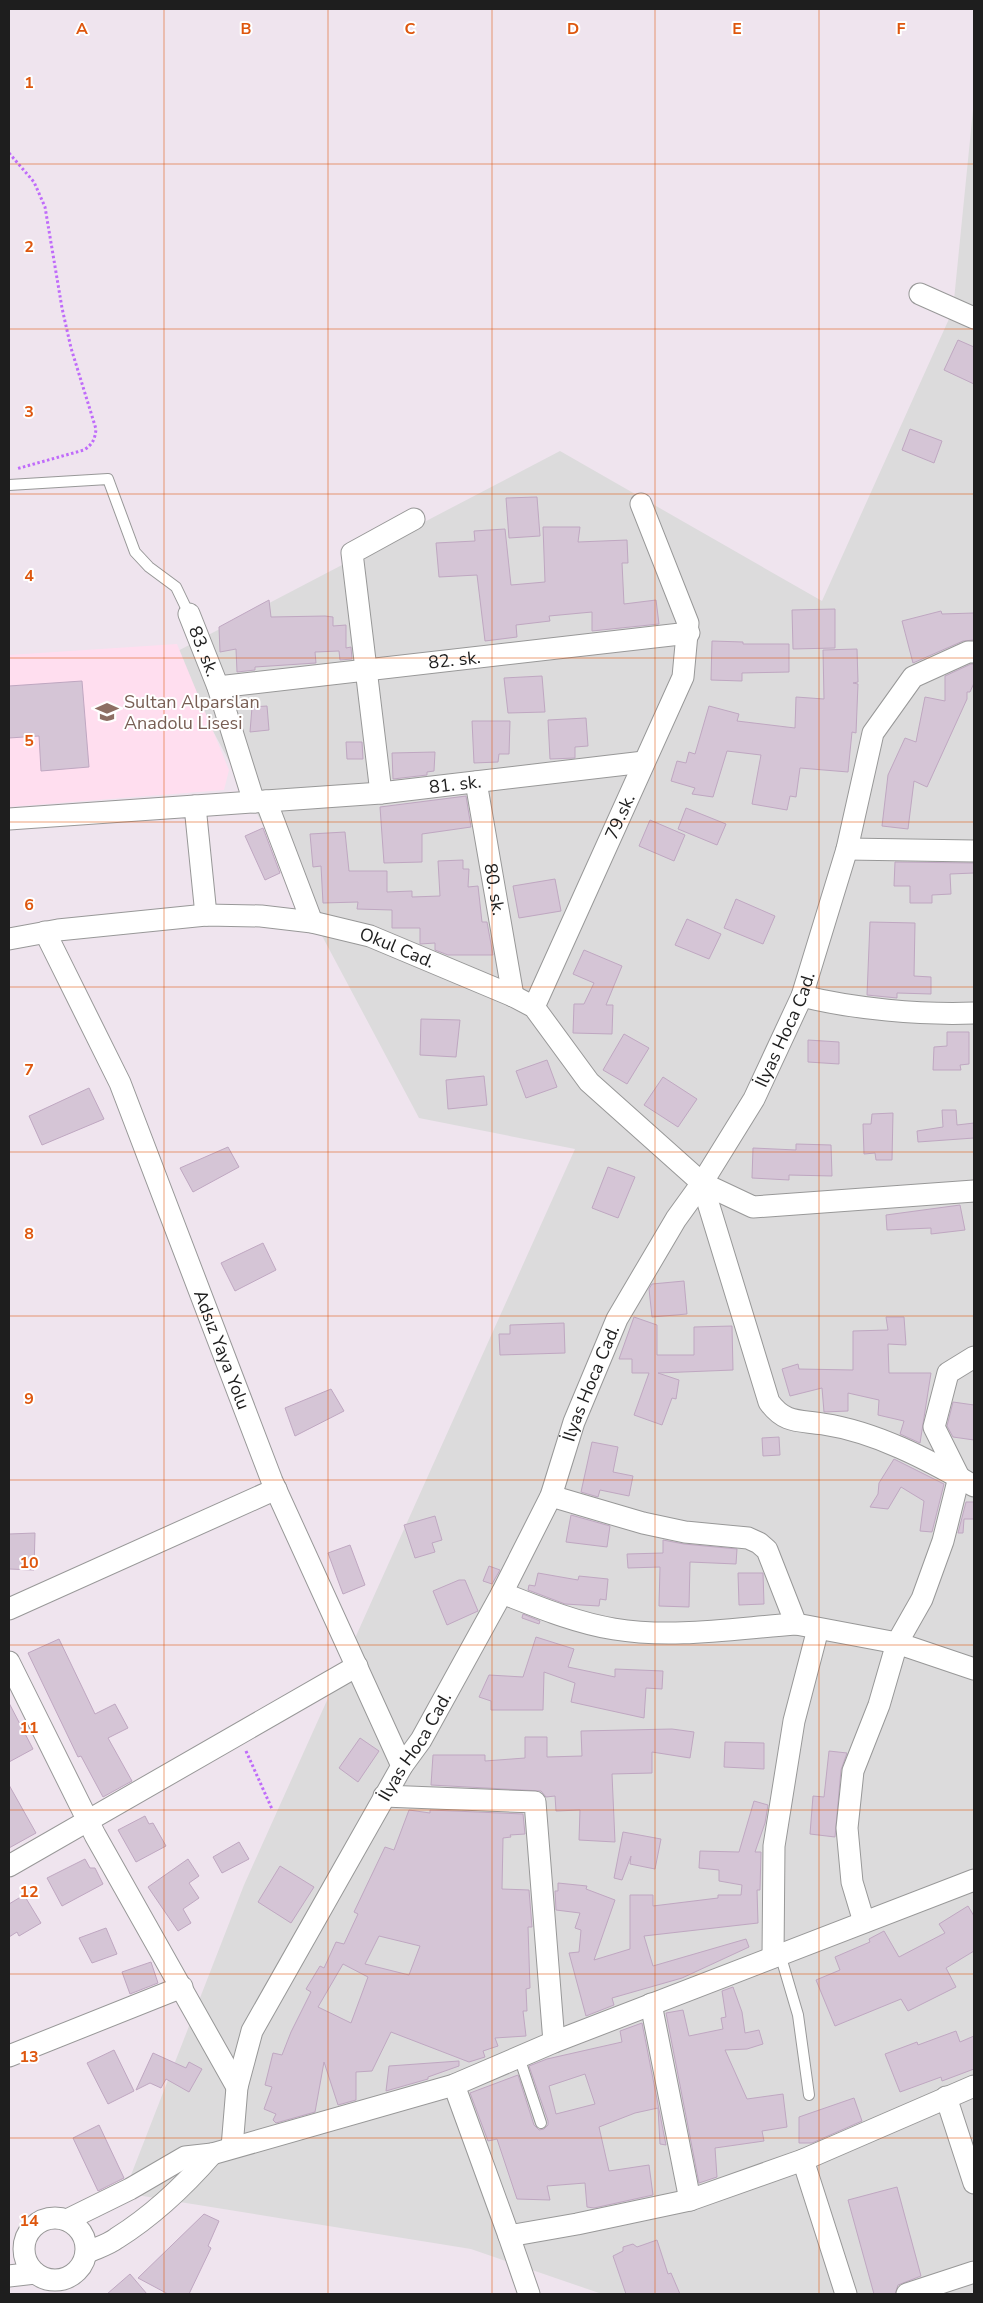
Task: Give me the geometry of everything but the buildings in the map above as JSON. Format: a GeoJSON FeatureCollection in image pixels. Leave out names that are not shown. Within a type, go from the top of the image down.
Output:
{"type":"FeatureCollection","features":[{"type":"Feature","properties":{"kind":"street"},"geometry":{"type":"LineString","coordinates":[[920,294],[974,318]]}},
{"type":"Feature","properties":{"kind":"street"},"geometry":{"type":"LineString","coordinates":[[641,504],[688,628]]}},
{"type":"Feature","properties":{"kind":"street"},"geometry":{"type":"LineString","coordinates":[[381,793],[352,553],[414,519]]}},
{"type":"Feature","properties":{"kind":"street","name":"83. sk."},"geometry":{"type":"LineString","coordinates":[[189,614],[260,802],[312,922]]}},
{"type":"Feature","properties":{"kind":"street","name":"82. sk."},"geometry":{"type":"LineString","coordinates":[[218,687],[688,628]]}},
{"type":"Feature","properties":{"kind":"street","name":"79.sk."},"geometry":{"type":"LineString","coordinates":[[534,1008],[683,677],[688,628]]}},
{"type":"Feature","properties":{"kind":"street","name":"İlyas Hoca Cad."},"geometry":{"type":"LineString","coordinates":[[222,2151],[252,2031],[384,1796],[402,1766],[421,1740],[502,1593],[551,1496],[574,1422],[617,1319],[676,1219],[702,1183],[754,1100],[802,996],[847,849],[873,732],[913,677],[968,652],[974,652]]}},
{"type":"Feature","properties":{"kind":"street","name":"81. sk."},"geometry":{"type":"LineString","coordinates":[[9,820],[381,793],[644,762]]}},
{"type":"Feature","properties":{"kind":"street","name":"80. sk."},"geometry":{"type":"LineString","coordinates":[[476,782],[514,996]]}},
{"type":"Feature","properties":{"kind":"street"},"geometry":{"type":"LineString","coordinates":[[195,806],[206,915]]}},
{"type":"Feature","properties":{"kind":"street"},"geometry":{"type":"LineString","coordinates":[[847,849],[974,851]]}},
{"type":"Feature","properties":{"kind":"street","name":"Okul Cad."},"geometry":{"type":"LineString","coordinates":[[9,938],[45,932],[206,915],[262,916],[312,922],[370,936],[514,996],[534,1008],[589,1082],[702,1183]]}},
{"type":"Feature","properties":{"kind":"street","name":"Adsız Yaya Yolu"},"geometry":{"type":"LineString","coordinates":[[45,932],[120,1083],[276,1489],[402,1766]]}},
{"type":"Feature","properties":{"kind":"street"},"geometry":{"type":"LineString","coordinates":[[802,996],[826,1002],[871,1008],[974,1013]]}},
{"type":"Feature","properties":{"kind":"street"},"geometry":{"type":"LineString","coordinates":[[702,1183],[753,1207],[974,1191]]}},
{"type":"Feature","properties":{"kind":"street"},"geometry":{"type":"LineString","coordinates":[[702,1183],[769,1402],[777,1413],[790,1420],[824,1424],[866,1434],[966,1481]]}},
{"type":"Feature","properties":{"kind":"street"},"geometry":{"type":"LineString","coordinates":[[966,1481],[934,1427],[948,1373],[974,1357]]}},
{"type":"Feature","properties":{"kind":"street"},"geometry":{"type":"LineString","coordinates":[[864,1922],[852,1882],[847,1828],[853,1771],[879,1705],[896,1643],[922,1599],[966,1481]]}},
{"type":"Feature","properties":{"kind":"street"},"geometry":{"type":"LineString","coordinates":[[9,1609],[276,1489]]}},
{"type":"Feature","properties":{"kind":"street"},"geometry":{"type":"LineString","coordinates":[[551,1496],[643,1523],[685,1532],[748,1538],[759,1543],[767,1550],[796,1624]]}},
{"type":"Feature","properties":{"kind":"street"},"geometry":{"type":"LineString","coordinates":[[502,1593],[549,1611],[614,1629],[666,1633],[796,1624],[896,1643],[974,1669]]}},
{"type":"Feature","properties":{"kind":"street"},"geometry":{"type":"LineString","coordinates":[[776,1956],[774,1846],[794,1721],[818,1629]]}},
{"type":"Feature","properties":{"kind":"street"},"geometry":{"type":"LineString","coordinates":[[9,1662],[88,1822],[238,2087]]}},
{"type":"Feature","properties":{"kind":"street"},"geometry":{"type":"LineString","coordinates":[[9,1866],[357,1666]]}},
{"type":"Feature","properties":{"kind":"street"},"geometry":{"type":"LineString","coordinates":[[384,1796],[535,1802],[554,2042]]}},
{"type":"Feature","properties":{"kind":"street"},"geometry":{"type":"LineString","coordinates":[[67,2220],[130,2189],[185,2158],[222,2151],[454,2085],[554,2042],[974,1880]]}},
{"type":"Feature","properties":{"kind":"street"},"geometry":{"type":"LineString","coordinates":[[9,2056],[182,1987]]}},
{"type":"Feature","properties":{"kind":"street"},"geometry":{"type":"LineString","coordinates":[[651,2004],[690,2200]]}},
{"type":"Feature","properties":{"kind":"street"},"geometry":{"type":"LineString","coordinates":[[454,2085],[529,2294]]}},
{"type":"Feature","properties":{"kind":"street"},"geometry":{"type":"LineString","coordinates":[[509,2236],[690,2200],[803,2160],[974,2086]]}},
{"type":"Feature","properties":{"kind":"street"},"geometry":{"type":"LineString","coordinates":[[946,2097],[974,2182]]}},
{"type":"Feature","properties":{"kind":"street"},"geometry":{"type":"LineString","coordinates":[[86,2253],[116,2239],[138,2223],[222,2151]]}},
{"type":"Feature","properties":{"kind":"street"},"geometry":{"type":"LineString","coordinates":[[803,2160],[846,2294]]}},
{"type":"Feature","properties":{"kind":"street"},"geometry":{"type":"LineString","coordinates":[[9,2276],[43,2282],[67,2278],[74,2274],[80,2268],[86,2253],[84,2237],[74,2224],[67,2220],[59,2218],[43,2220],[30,2230],[24,2244],[26,2261],[43,2282]]}},
{"type":"Feature","properties":{"kind":"street"},"geometry":{"type":"LineString","coordinates":[[9,2232],[30,2230]]}},
{"type":"Feature","properties":{"kind":"street"},"geometry":{"type":"LineString","coordinates":[[907,2294],[974,2272]]}},
{"type":"Feature","properties":{"kind":"lane"},"geometry":{"type":"LineString","coordinates":[[9,485],[108,479],[135,552],[149,567],[176,588],[189,614]]}},
{"type":"Feature","properties":{"kind":"lane"},"geometry":{"type":"LineString","coordinates":[[776,1956],[798,2015],[809,2095]]}},
{"type":"Feature","properties":{"kind":"lane"},"geometry":{"type":"LineString","coordinates":[[519,2057],[541,2123]]}},
{"type":"Feature","properties":{"kind":"path"},"geometry":{"type":"LineString","coordinates":[[9,153],[34,182],[45,207],[62,308],[71,348],[96,429],[95,438],[91,445],[84,450],[12,470]]}},
{"type":"Feature","properties":{"kind":"path"},"geometry":{"type":"LineString","coordinates":[[239,1735],[272,1809]]}},
{"type":"Feature","properties":{"kind":"shaded area"},"geometry":{"type":"Polygon","coordinates":[[[974,100],[974,2294],[602,2294],[471,2249],[124,2193],[244,1885],[575,1149],[419,1118],[172,654],[560,451],[822,601],[953,310],[974,100]]]}},
{"type":"Feature","properties":{"kind":"shaded area","name":"Sultan Alparslan Anadolu Lisesi"},"geometry":{"type":"Polygon","coordinates":[[[177,644],[229,770],[224,790],[9,807],[9,655],[177,644]]]}},
{"type":"Feature","properties":{"kind":"place","name":"Sultan Alparslan Anadolu Lisesi"},"geometry":{"type":"Point","coordinates":[107,712]}}]}
